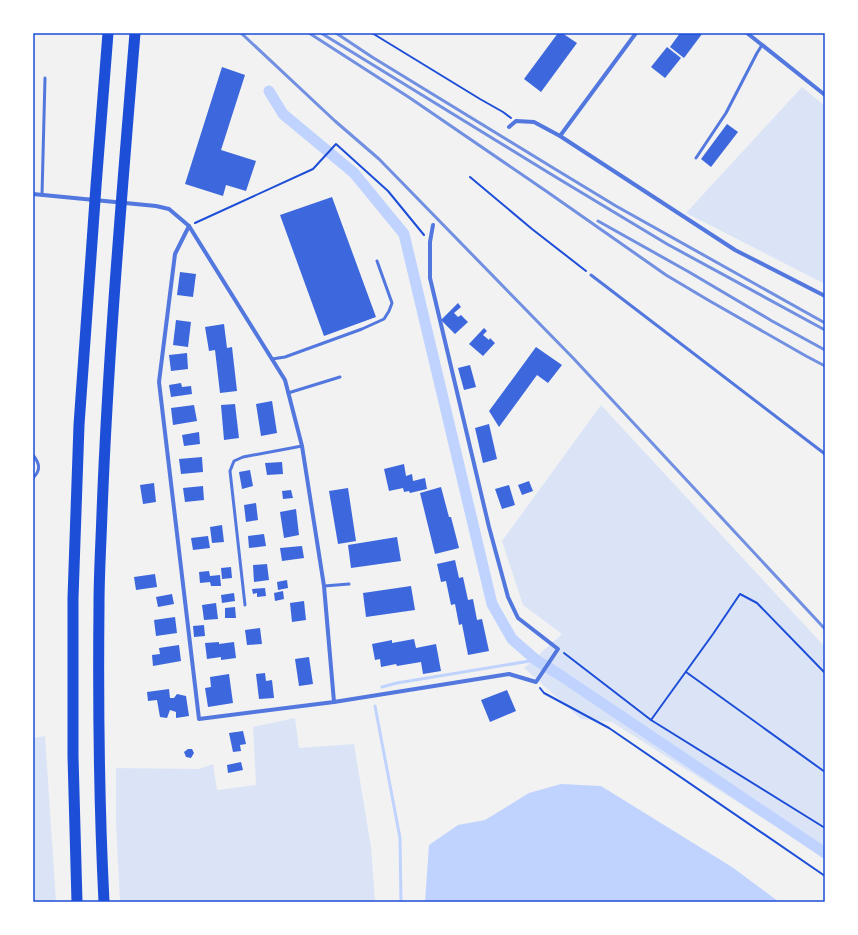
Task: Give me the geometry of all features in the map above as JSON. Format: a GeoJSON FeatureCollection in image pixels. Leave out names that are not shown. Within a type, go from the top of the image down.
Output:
{"type":"FeatureCollection","features":[{"type":"Feature","properties":{"kind":"highway"},"geometry":{"type":"LineString","coordinates":[[77,902],[73,756],[73,598],[79,425],[108,33]]}},
{"type":"Feature","properties":{"kind":"highway"},"geometry":{"type":"LineString","coordinates":[[104,902],[101,854],[99,603],[105,430],[120,212],[135,33]]}},
{"type":"Feature","properties":{"kind":"street"},"geometry":{"type":"LineString","coordinates":[[560,136],[636,33]]}},
{"type":"Feature","properties":{"kind":"street"},"geometry":{"type":"LineString","coordinates":[[747,33],[825,95]]}},
{"type":"Feature","properties":{"kind":"street"},"geometry":{"type":"LineString","coordinates":[[509,127],[516,121],[534,122],[560,136],[735,250],[825,296]]}},
{"type":"Feature","properties":{"kind":"street"},"geometry":{"type":"LineString","coordinates":[[33,194],[169,208],[189,226],[285,380],[302,446],[324,586],[334,702]]}},
{"type":"Feature","properties":{"kind":"street"},"geometry":{"type":"LineString","coordinates":[[189,226],[175,254],[159,382],[200,719],[334,702],[509,674],[538,680],[558,649],[518,618],[508,597],[489,527],[430,278],[430,242],[433,225]]}},
{"type":"Feature","properties":{"kind":"lane"},"geometry":{"type":"LineString","coordinates":[[696,158],[726,113],[762,45]]}},
{"type":"Feature","properties":{"kind":"lane"},"geometry":{"type":"LineString","coordinates":[[42,195],[45,78]]}},
{"type":"Feature","properties":{"kind":"lane"},"geometry":{"type":"LineString","coordinates":[[272,359],[285,357],[362,329],[384,319],[392,303],[377,261]]}},
{"type":"Feature","properties":{"kind":"lane"},"geometry":{"type":"LineString","coordinates":[[591,275],[825,454]]}},
{"type":"Feature","properties":{"kind":"lane"},"geometry":{"type":"LineString","coordinates":[[288,393],[340,377]]}},
{"type":"Feature","properties":{"kind":"lane"},"geometry":{"type":"LineString","coordinates":[[245,605],[230,471],[234,461],[243,457],[302,446]]}},
{"type":"Feature","properties":{"kind":"lane"},"geometry":{"type":"LineString","coordinates":[[33,455],[38,465],[38,473],[33,478]]}},
{"type":"Feature","properties":{"kind":"lane"},"geometry":{"type":"LineString","coordinates":[[324,586],[349,584]]}},
{"type":"Feature","properties":{"kind":"path"},"geometry":{"type":"LineString","coordinates":[[372,33],[516,121]]}},
{"type":"Feature","properties":{"kind":"path"},"geometry":{"type":"LineString","coordinates":[[189,226],[313,169],[336,144],[388,191],[430,242]]}},
{"type":"Feature","properties":{"kind":"path"},"geometry":{"type":"LineString","coordinates":[[470,177],[532,229],[591,275]]}},
{"type":"Feature","properties":{"kind":"path"},"geometry":{"type":"LineString","coordinates":[[651,720],[740,594],[757,603],[825,674]]}},
{"type":"Feature","properties":{"kind":"path"},"geometry":{"type":"LineString","coordinates":[[558,649],[651,720],[825,828]]}},
{"type":"Feature","properties":{"kind":"path"},"geometry":{"type":"LineString","coordinates":[[686,672],[825,772]]}},
{"type":"Feature","properties":{"kind":"path"},"geometry":{"type":"LineString","coordinates":[[538,680],[544,694],[609,728],[825,876]]}},
{"type":"Feature","properties":{"kind":"shaded area"},"geometry":{"type":"Polygon","coordinates":[[[802,87],[825,106],[825,284],[686,213],[802,87]]]}},
{"type":"Feature","properties":{"kind":"shaded area"},"geometry":{"type":"Polygon","coordinates":[[[601,405],[825,647],[825,858],[612,722],[581,719],[524,668],[562,634],[523,605],[502,541],[601,405]]]}},
{"type":"Feature","properties":{"kind":"shaded area"},"geometry":{"type":"Polygon","coordinates":[[[295,718],[299,748],[354,744],[371,847],[375,902],[120,902],[116,822],[116,768],[199,769],[213,764],[217,790],[256,785],[253,727],[295,718]]]}},
{"type":"Feature","properties":{"kind":"shaded area"},"geometry":{"type":"Polygon","coordinates":[[[45,736],[56,902],[33,902],[33,738],[45,736]]]}},
{"type":"Feature","properties":{"kind":"water"},"geometry":{"type":"Polygon","coordinates":[[[561,784],[601,786],[732,867],[779,902],[425,902],[429,845],[458,825],[485,820],[529,793],[561,784]]]}},
{"type":"Feature","properties":{"kind":"building"},"geometry":{"type":"Polygon","coordinates":[[[558,33],[562,33],[577,43],[541,92],[524,79],[558,33]]]}},
{"type":"Feature","properties":{"kind":"building"},"geometry":{"type":"Polygon","coordinates":[[[680,33],[702,34],[684,58],[670,47],[680,33]]]}},
{"type":"Feature","properties":{"kind":"building"},"geometry":{"type":"Polygon","coordinates":[[[667,47],[681,58],[665,78],[651,67],[667,47]]]}},
{"type":"Feature","properties":{"kind":"building"},"geometry":{"type":"Polygon","coordinates":[[[222,67],[245,75],[221,150],[256,161],[246,191],[226,185],[223,196],[185,184],[222,67]]]}},
{"type":"Feature","properties":{"kind":"building"},"geometry":{"type":"Polygon","coordinates":[[[727,124],[738,132],[711,167],[701,159],[727,124]]]}},
{"type":"Feature","properties":{"kind":"building"},"geometry":{"type":"Polygon","coordinates":[[[332,197],[376,317],[324,336],[280,215],[332,197]]]}},
{"type":"Feature","properties":{"kind":"building"},"geometry":{"type":"Polygon","coordinates":[[[180,272],[196,274],[193,297],[177,295],[180,272]]]}},
{"type":"Feature","properties":{"kind":"building"},"geometry":{"type":"Polygon","coordinates":[[[458,303],[461,307],[454,313],[458,317],[461,315],[468,322],[455,334],[441,320],[458,303]]]}},
{"type":"Feature","properties":{"kind":"building"},"geometry":{"type":"Polygon","coordinates":[[[176,320],[191,322],[188,347],[173,345],[176,320]]]}},
{"type":"Feature","properties":{"kind":"building"},"geometry":{"type":"Polygon","coordinates":[[[224,324],[227,348],[232,347],[237,391],[220,393],[215,350],[209,351],[205,327],[224,324]]]}},
{"type":"Feature","properties":{"kind":"building"},"geometry":{"type":"Polygon","coordinates":[[[484,328],[487,331],[483,335],[489,340],[490,338],[495,343],[483,356],[469,344],[484,328]]]}},
{"type":"Feature","properties":{"kind":"building"},"geometry":{"type":"Polygon","coordinates":[[[536,347],[562,365],[548,383],[537,375],[499,427],[489,411],[536,347]]]}},
{"type":"Feature","properties":{"kind":"building"},"geometry":{"type":"Polygon","coordinates":[[[187,353],[188,369],[171,371],[169,355],[187,353]]]}},
{"type":"Feature","properties":{"kind":"building"},"geometry":{"type":"Polygon","coordinates":[[[470,365],[476,387],[464,390],[458,368],[470,365]]]}},
{"type":"Feature","properties":{"kind":"building"},"geometry":{"type":"Polygon","coordinates":[[[181,383],[182,387],[191,386],[192,394],[171,397],[169,385],[181,383]]]}},
{"type":"Feature","properties":{"kind":"building"},"geometry":{"type":"Polygon","coordinates":[[[272,401],[277,433],[261,436],[256,404],[272,401]]]}},
{"type":"Feature","properties":{"kind":"building"},"geometry":{"type":"Polygon","coordinates":[[[235,404],[239,438],[224,440],[221,405],[235,404]]]}},
{"type":"Feature","properties":{"kind":"building"},"geometry":{"type":"Polygon","coordinates":[[[194,405],[197,421],[173,425],[171,408],[194,405]]]}},
{"type":"Feature","properties":{"kind":"building"},"geometry":{"type":"Polygon","coordinates":[[[489,424],[497,459],[483,463],[475,428],[489,424]]]}},
{"type":"Feature","properties":{"kind":"building"},"geometry":{"type":"Polygon","coordinates":[[[199,432],[200,444],[184,446],[182,435],[199,432]]]}},
{"type":"Feature","properties":{"kind":"building"},"geometry":{"type":"Polygon","coordinates":[[[202,457],[203,472],[181,474],[179,459],[202,457]]]}},
{"type":"Feature","properties":{"kind":"building"},"geometry":{"type":"Polygon","coordinates":[[[282,462],[283,474],[267,475],[265,463],[282,462]]]}},
{"type":"Feature","properties":{"kind":"building"},"geometry":{"type":"Polygon","coordinates":[[[404,464],[406,476],[412,474],[413,481],[425,478],[427,489],[410,493],[409,491],[404,492],[403,488],[389,491],[384,469],[404,464]]]}},
{"type":"Feature","properties":{"kind":"building"},"geometry":{"type":"Polygon","coordinates":[[[250,470],[253,486],[242,489],[239,472],[250,470]]]}},
{"type":"Feature","properties":{"kind":"building"},"geometry":{"type":"Polygon","coordinates":[[[529,481],[533,491],[522,495],[518,485],[529,481]]]}},
{"type":"Feature","properties":{"kind":"building"},"geometry":{"type":"Polygon","coordinates":[[[154,483],[156,502],[143,504],[140,485],[154,483]]]}},
{"type":"Feature","properties":{"kind":"building"},"geometry":{"type":"Polygon","coordinates":[[[509,485],[515,505],[502,509],[495,489],[509,485]]]}},
{"type":"Feature","properties":{"kind":"building"},"geometry":{"type":"Polygon","coordinates":[[[203,486],[204,500],[185,502],[183,488],[203,486]]]}},
{"type":"Feature","properties":{"kind":"building"},"geometry":{"type":"Polygon","coordinates":[[[441,487],[459,548],[435,554],[420,493],[441,487]]]}},
{"type":"Feature","properties":{"kind":"building"},"geometry":{"type":"Polygon","coordinates":[[[348,488],[356,541],[338,544],[329,491],[348,488]]]}},
{"type":"Feature","properties":{"kind":"building"},"geometry":{"type":"Polygon","coordinates":[[[291,490],[293,498],[283,499],[282,491],[291,490]]]}},
{"type":"Feature","properties":{"kind":"building"},"geometry":{"type":"Polygon","coordinates":[[[256,503],[258,520],[246,522],[244,505],[256,503]]]}},
{"type":"Feature","properties":{"kind":"building"},"geometry":{"type":"Polygon","coordinates":[[[296,509],[299,535],[284,538],[280,512],[296,509]]]}},
{"type":"Feature","properties":{"kind":"building"},"geometry":{"type":"Polygon","coordinates":[[[222,525],[224,542],[212,543],[210,527],[222,525]]]}},
{"type":"Feature","properties":{"kind":"building"},"geometry":{"type":"Polygon","coordinates":[[[264,534],[266,546],[249,548],[248,536],[264,534]]]}},
{"type":"Feature","properties":{"kind":"building"},"geometry":{"type":"Polygon","coordinates":[[[208,536],[210,548],[193,550],[191,538],[208,536]]]}},
{"type":"Feature","properties":{"kind":"building"},"geometry":{"type":"Polygon","coordinates":[[[397,537],[401,561],[351,568],[348,545],[397,537]]]}},
{"type":"Feature","properties":{"kind":"building"},"geometry":{"type":"Polygon","coordinates":[[[302,546],[304,558],[282,561],[280,548],[302,546]]]}},
{"type":"Feature","properties":{"kind":"building"},"geometry":{"type":"Polygon","coordinates":[[[455,560],[459,578],[463,577],[468,600],[473,599],[477,620],[482,619],[489,651],[468,655],[462,624],[459,625],[455,604],[451,605],[446,581],[441,582],[437,564],[455,560]]]}},
{"type":"Feature","properties":{"kind":"building"},"geometry":{"type":"Polygon","coordinates":[[[267,564],[269,580],[254,582],[253,565],[267,564]]]}},
{"type":"Feature","properties":{"kind":"building"},"geometry":{"type":"Polygon","coordinates":[[[231,567],[232,578],[222,579],[221,568],[231,567]]]}},
{"type":"Feature","properties":{"kind":"building"},"geometry":{"type":"Polygon","coordinates":[[[209,571],[210,576],[220,575],[221,586],[211,586],[210,582],[200,583],[199,572],[209,571]]]}},
{"type":"Feature","properties":{"kind":"building"},"geometry":{"type":"Polygon","coordinates":[[[155,574],[157,587],[136,590],[134,577],[155,574]]]}},
{"type":"Feature","properties":{"kind":"building"},"geometry":{"type":"Polygon","coordinates":[[[287,580],[288,588],[278,590],[277,582],[287,580]]]}},
{"type":"Feature","properties":{"kind":"building"},"geometry":{"type":"Polygon","coordinates":[[[411,586],[415,610],[366,617],[363,593],[411,586]]]}},
{"type":"Feature","properties":{"kind":"building"},"geometry":{"type":"Polygon","coordinates":[[[265,588],[266,596],[257,597],[257,593],[253,594],[252,589],[265,588]]]}},
{"type":"Feature","properties":{"kind":"building"},"geometry":{"type":"Polygon","coordinates":[[[283,591],[284,599],[275,601],[274,593],[283,591]]]}},
{"type":"Feature","properties":{"kind":"building"},"geometry":{"type":"Polygon","coordinates":[[[234,593],[235,601],[222,603],[221,595],[234,593]]]}},
{"type":"Feature","properties":{"kind":"building"},"geometry":{"type":"Polygon","coordinates":[[[172,594],[174,604],[158,607],[156,597],[172,594]]]}},
{"type":"Feature","properties":{"kind":"building"},"geometry":{"type":"Polygon","coordinates":[[[304,601],[306,620],[292,622],[290,603],[304,601]]]}},
{"type":"Feature","properties":{"kind":"building"},"geometry":{"type":"Polygon","coordinates":[[[216,603],[218,619],[204,620],[202,605],[216,603]]]}},
{"type":"Feature","properties":{"kind":"building"},"geometry":{"type":"Polygon","coordinates":[[[235,607],[236,618],[225,618],[225,608],[235,607]]]}},
{"type":"Feature","properties":{"kind":"building"},"geometry":{"type":"Polygon","coordinates":[[[175,617],[177,633],[156,636],[154,620],[175,617]]]}},
{"type":"Feature","properties":{"kind":"building"},"geometry":{"type":"Polygon","coordinates":[[[204,625],[205,636],[194,637],[193,626],[204,625]]]}},
{"type":"Feature","properties":{"kind":"building"},"geometry":{"type":"Polygon","coordinates":[[[260,628],[262,644],[247,645],[245,630],[260,628]]]}},
{"type":"Feature","properties":{"kind":"building"},"geometry":{"type":"Polygon","coordinates":[[[414,639],[416,648],[436,644],[441,671],[423,674],[421,662],[381,667],[380,659],[375,660],[372,644],[392,640],[392,643],[414,639]]]}},
{"type":"Feature","properties":{"kind":"building"},"geometry":{"type":"Polygon","coordinates":[[[219,642],[219,644],[234,642],[236,658],[221,660],[221,657],[207,659],[205,643],[219,642]]]}},
{"type":"Feature","properties":{"kind":"building"},"geometry":{"type":"Polygon","coordinates":[[[179,645],[181,661],[153,666],[152,655],[160,654],[159,648],[179,645]]]}},
{"type":"Feature","properties":{"kind":"building"},"geometry":{"type":"Polygon","coordinates":[[[309,657],[313,684],[299,686],[295,659],[309,657]]]}},
{"type":"Feature","properties":{"kind":"building"},"geometry":{"type":"Polygon","coordinates":[[[265,673],[266,681],[272,680],[274,698],[259,699],[256,674],[265,673]]]}},
{"type":"Feature","properties":{"kind":"building"},"geometry":{"type":"Polygon","coordinates":[[[229,674],[233,703],[208,707],[205,688],[211,687],[210,677],[229,674]]]}},
{"type":"Feature","properties":{"kind":"building"},"geometry":{"type":"Polygon","coordinates":[[[169,689],[170,698],[174,698],[177,694],[186,696],[189,716],[176,718],[176,712],[170,710],[167,718],[160,717],[157,700],[148,701],[147,692],[169,689]]]}},
{"type":"Feature","properties":{"kind":"building"},"geometry":{"type":"Polygon","coordinates":[[[507,690],[516,711],[490,722],[481,700],[507,690]]]}},
{"type":"Feature","properties":{"kind":"building"},"geometry":{"type":"Polygon","coordinates":[[[243,731],[246,744],[240,745],[241,751],[233,752],[229,733],[243,731]]]}},
{"type":"Feature","properties":{"kind":"building"},"geometry":{"type":"Polygon","coordinates":[[[188,749],[192,749],[194,753],[191,758],[186,757],[184,752],[188,749]]]}},
{"type":"Feature","properties":{"kind":"building"},"geometry":{"type":"Polygon","coordinates":[[[241,762],[243,770],[228,773],[227,765],[241,762]]]}},
{"type":"Feature","properties":{"kind":"waterway"},"geometry":{"type":"LineString","coordinates":[[269,91],[283,114],[354,173],[404,234],[492,604],[512,639],[536,660],[825,853]]}},
{"type":"Feature","properties":{"kind":"waterway"},"geometry":{"type":"LineString","coordinates":[[382,687],[397,683],[536,660]]}},
{"type":"Feature","properties":{"kind":"waterway"},"geometry":{"type":"LineString","coordinates":[[375,706],[400,838],[401,902]]}},
{"type":"Feature","properties":{"kind":"railway"},"geometry":{"type":"LineString","coordinates":[[241,33],[335,121],[379,159],[574,359],[825,629]]}},
{"type":"Feature","properties":{"kind":"railway"},"geometry":{"type":"LineString","coordinates":[[309,33],[410,98],[666,275],[825,366]]}},
{"type":"Feature","properties":{"kind":"railway"},"geometry":{"type":"LineString","coordinates":[[321,33],[667,244],[825,330]]}},
{"type":"Feature","properties":{"kind":"railway"},"geometry":{"type":"LineString","coordinates":[[336,33],[372,57],[616,206],[825,323]]}},
{"type":"Feature","properties":{"kind":"railway"},"geometry":{"type":"LineString","coordinates":[[598,221],[825,350]]}}]}
